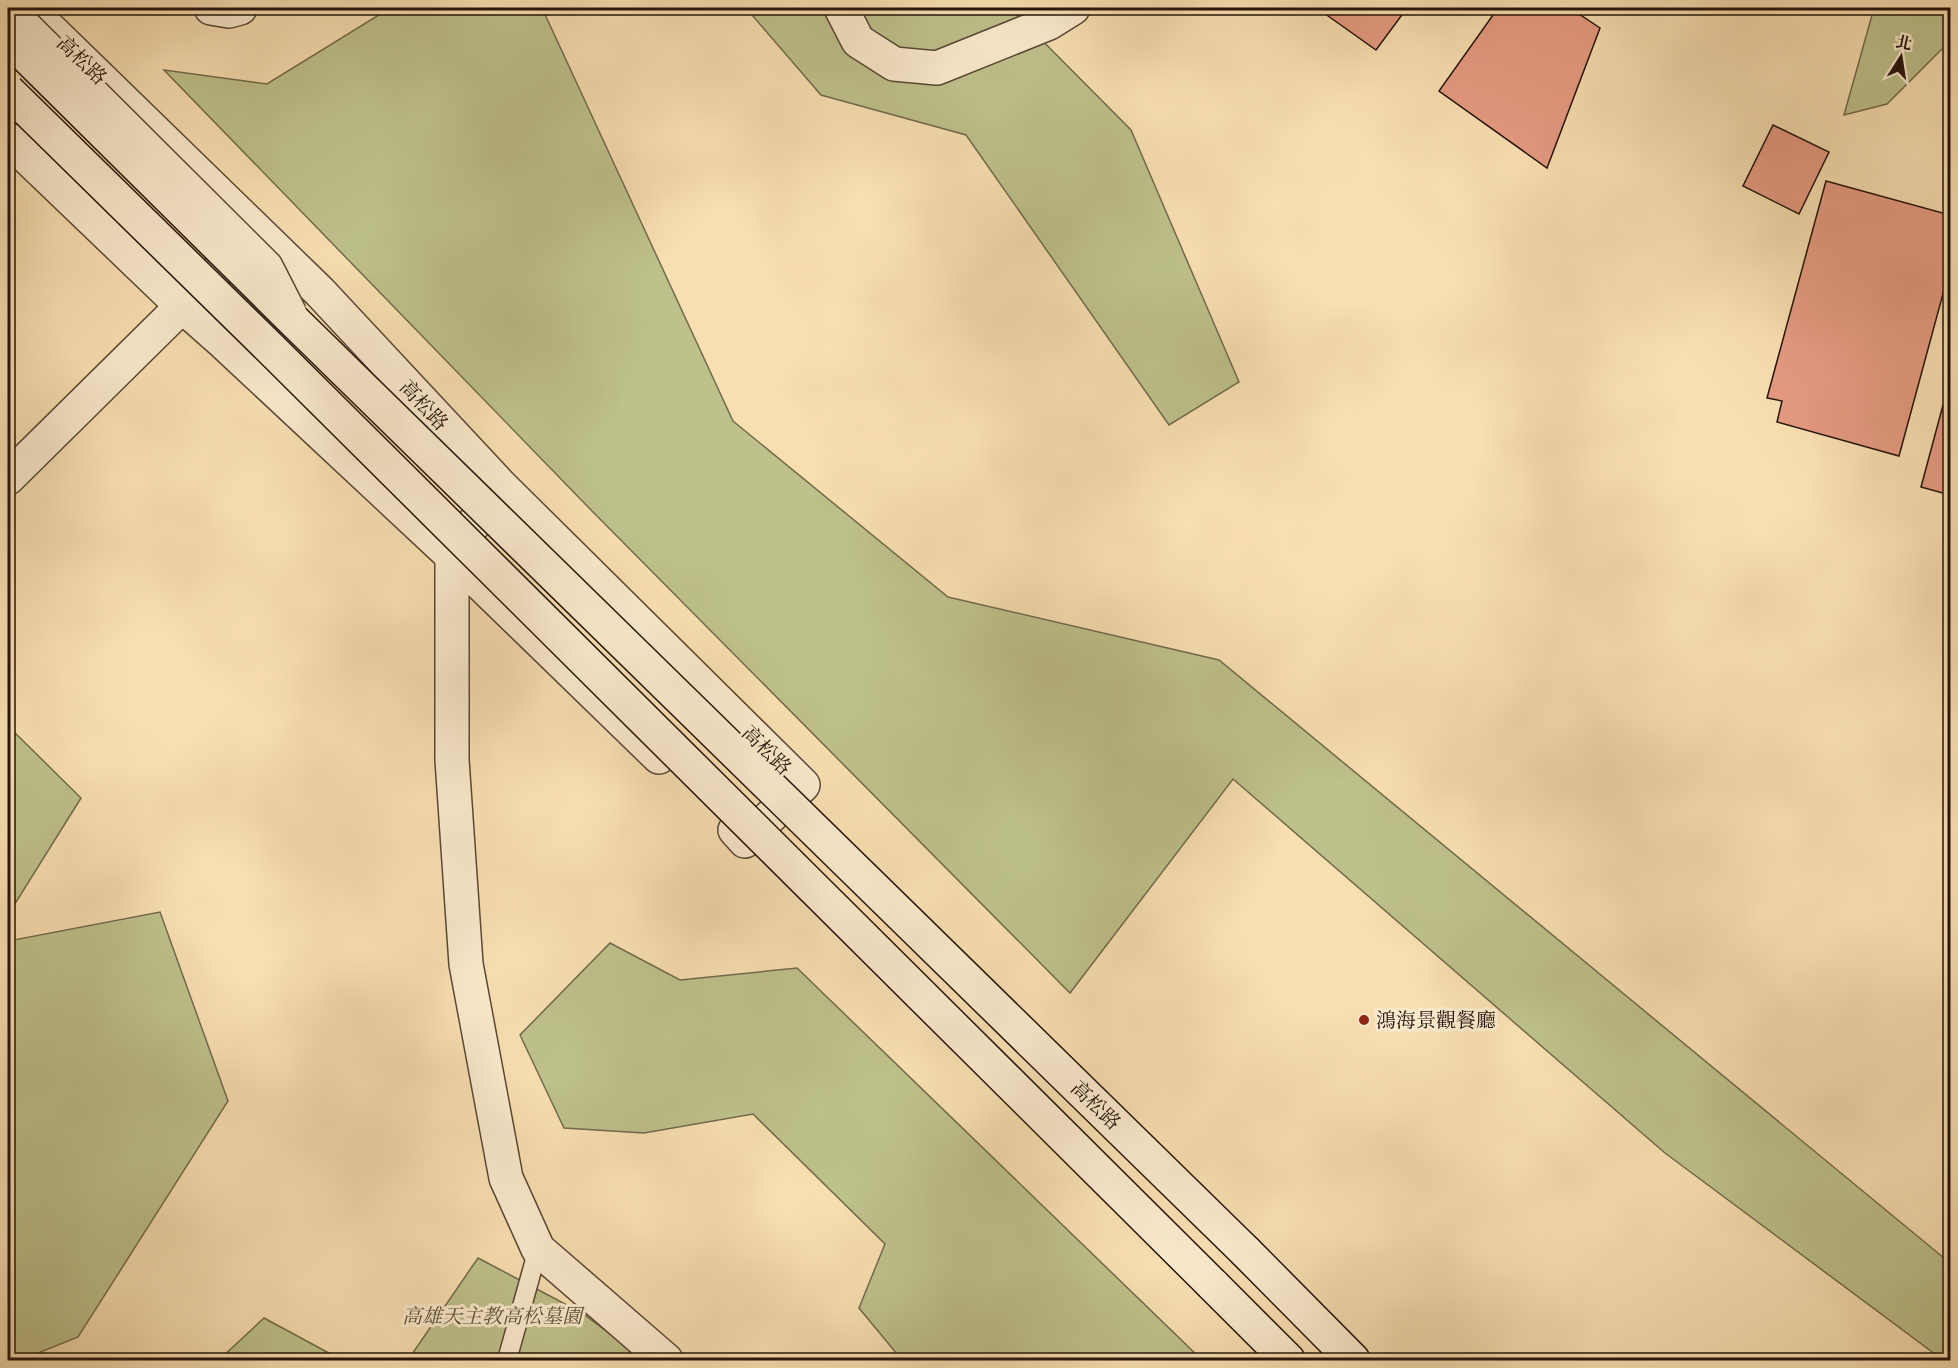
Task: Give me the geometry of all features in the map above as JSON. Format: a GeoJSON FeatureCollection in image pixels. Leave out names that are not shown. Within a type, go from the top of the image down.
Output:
{"type":"FeatureCollection","features":[{"type":"Feature","properties":{"kind":"street","name":"高松路"},"geometry":{"type":"LineString","coordinates":[[8,139],[181,306],[224,343],[452,556],[745,841],[803,785],[500,485],[320,292],[28,8]]}},
{"type":"Feature","properties":{"kind":"street"},"geometry":{"type":"LineString","coordinates":[[211,8],[229,11],[240,8]]}},
{"type":"Feature","properties":{"kind":"street"},"geometry":{"type":"LineString","coordinates":[[841,8],[858,41],[894,64],[937,68],[1049,23],[1073,8]]}},
{"type":"Feature","properties":{"kind":"street"},"geometry":{"type":"LineString","coordinates":[[8,10],[266,267],[294,321]]}},
{"type":"Feature","properties":{"kind":"street","name":"高松路"},"geometry":{"type":"LineString","coordinates":[[8,38],[294,321],[1245,1251],[1353,1360]]}},
{"type":"Feature","properties":{"kind":"street"},"geometry":{"type":"LineString","coordinates":[[8,91],[269,347],[1288,1360]]}},
{"type":"Feature","properties":{"kind":"street"},"geometry":{"type":"LineString","coordinates":[[8,113],[220,314],[269,347]]}},
{"type":"Feature","properties":{"kind":"street"},"geometry":{"type":"LineString","coordinates":[[8,478],[258,232]]}},
{"type":"Feature","properties":{"kind":"street"},"geometry":{"type":"LineString","coordinates":[[500,485],[452,556],[452,760],[466,964],[506,1179],[538,1249],[666,1360]]}},
{"type":"Feature","properties":{"kind":"lane"},"geometry":{"type":"LineString","coordinates":[[507,1360],[538,1249]]}},
{"type":"Feature","properties":{"kind":"green space"},"geometry":{"type":"Polygon","coordinates":[[[390,8],[542,8],[733,421],[948,597],[1219,660],[1950,1263],[1950,1360],[1943,1360],[1665,1153],[1233,779],[1070,993],[591,510],[164,70],[267,84],[390,8]]]}},
{"type":"Feature","properties":{"kind":"green space"},"geometry":{"type":"Polygon","coordinates":[[[746,8],[1010,8],[1131,130],[1239,382],[1169,425],[966,135],[821,95],[746,8]]]}},
{"type":"Feature","properties":{"kind":"green space"},"geometry":{"type":"Polygon","coordinates":[[[1874,8],[1950,8],[1950,41],[1887,104],[1844,115],[1874,8]]]}},
{"type":"Feature","properties":{"kind":"green space"},"geometry":{"type":"Polygon","coordinates":[[[8,726],[81,798],[8,915],[8,726]]]}},
{"type":"Feature","properties":{"kind":"green space"},"geometry":{"type":"Polygon","coordinates":[[[160,912],[228,1101],[78,1337],[21,1360],[8,1360],[8,941],[160,912]]]}},
{"type":"Feature","properties":{"kind":"green space"},"geometry":{"type":"Polygon","coordinates":[[[610,943],[680,980],[797,968],[1202,1360],[902,1360],[859,1308],[885,1244],[753,1114],[644,1133],[564,1128],[520,1035],[610,943]]]}},
{"type":"Feature","properties":{"kind":"green space","name":"高雄天主教高松墓園"},"geometry":{"type":"Polygon","coordinates":[[[478,1258],[582,1313],[645,1360],[408,1360],[478,1258]]]}},
{"type":"Feature","properties":{"kind":"green space"},"geometry":{"type":"Polygon","coordinates":[[[264,1318],[338,1358],[346,1360],[219,1360],[264,1318]]]}},
{"type":"Feature","properties":{"kind":"building"},"geometry":{"type":"Polygon","coordinates":[[[1317,8],[1407,8],[1376,50],[1317,8]]]}},
{"type":"Feature","properties":{"kind":"building"},"geometry":{"type":"Polygon","coordinates":[[[1498,8],[1570,8],[1600,28],[1547,168],[1439,91],[1498,8]]]}},
{"type":"Feature","properties":{"kind":"building"},"geometry":{"type":"Polygon","coordinates":[[[1773,125],[1829,152],[1799,214],[1743,186],[1773,125]]]}},
{"type":"Feature","properties":{"kind":"building"},"geometry":{"type":"Polygon","coordinates":[[[1826,181],[1950,215],[1950,268],[1899,456],[1777,422],[1782,401],[1767,398],[1826,181]]]}},
{"type":"Feature","properties":{"kind":"building"},"geometry":{"type":"Polygon","coordinates":[[[1950,379],[1950,495],[1921,487],[1950,379]]]}},
{"type":"Feature","properties":{"kind":"place","name":"鴻海景觀餐廳"},"geometry":{"type":"Point","coordinates":[1364,1020]}}]}
